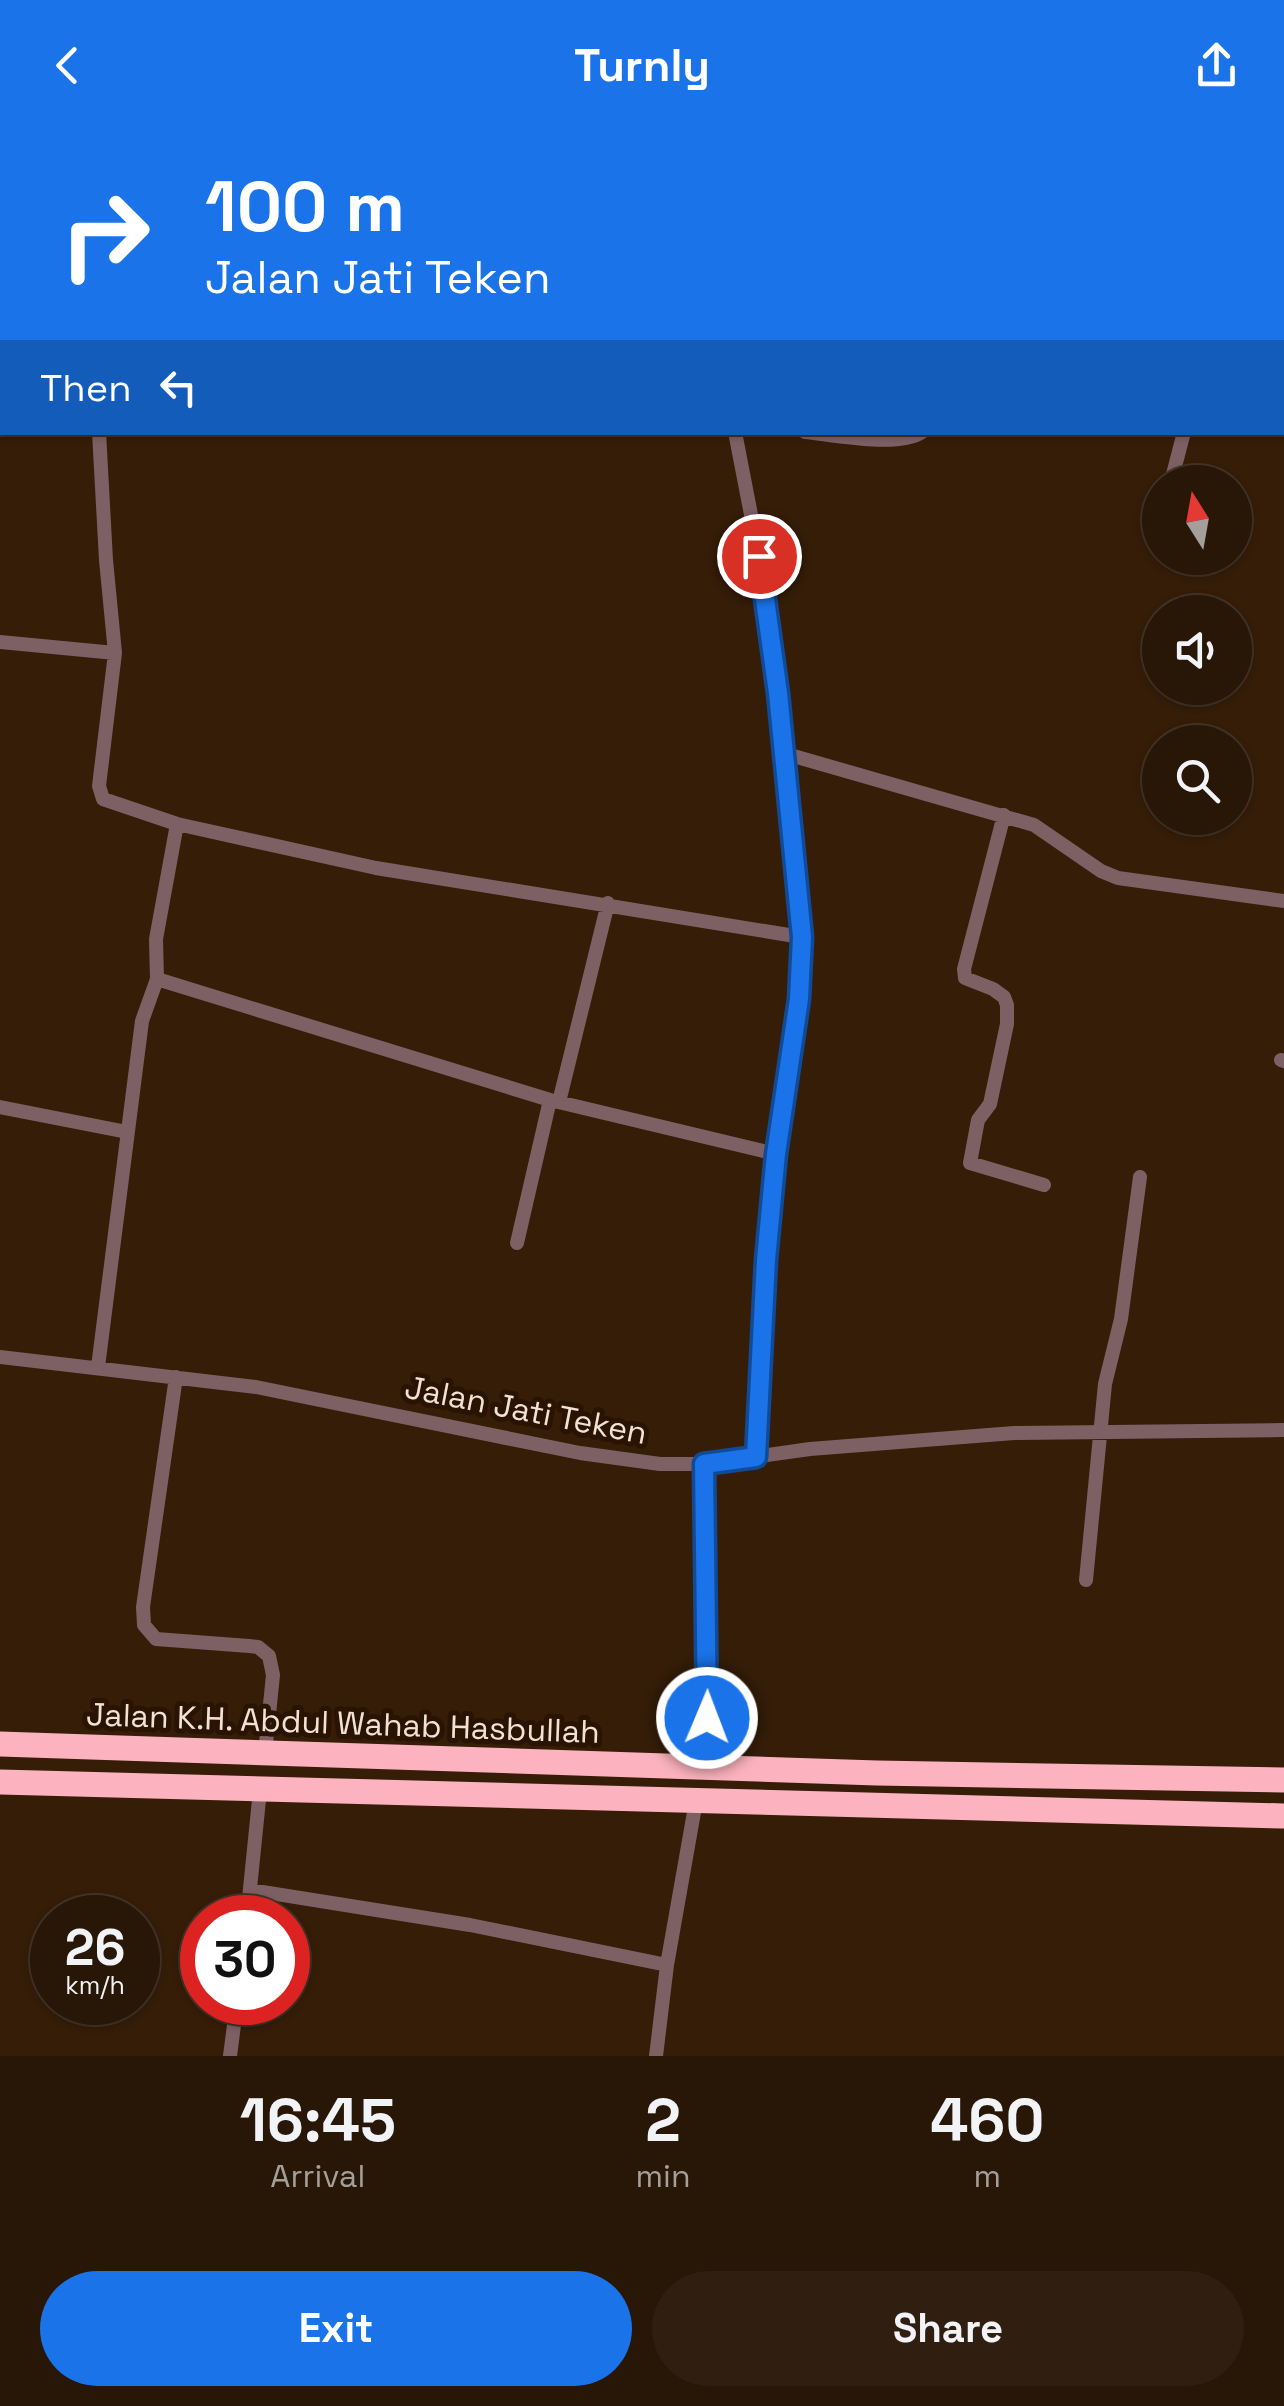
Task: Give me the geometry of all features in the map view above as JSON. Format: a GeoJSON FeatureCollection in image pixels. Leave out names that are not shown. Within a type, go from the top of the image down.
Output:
{"type":"FeatureCollection","features":[{"type":"Feature","properties":{"kind":"highway","name":"Jalan K.H. Abdul Wahab Hasbullah"},"geometry":{"type":"LineString","coordinates":[[0,1744],[923,1774],[1284,1780]]}},
{"type":"Feature","properties":{"kind":"highway"},"geometry":{"type":"LineString","coordinates":[[690,1766],[749,1777],[874,1784],[888,1790],[888,1800],[881,1806]]}},
{"type":"Feature","properties":{"kind":"highway"},"geometry":{"type":"LineString","coordinates":[[923,1774],[913,1793],[924,1799],[1130,1803],[1181,1814]]}},
{"type":"Feature","properties":{"kind":"highway","name":"Jalan K.H. Abdul Wahab Hasbullah"},"geometry":{"type":"LineString","coordinates":[[0,1782],[1284,1816]]}},
{"type":"Feature","properties":{"kind":"street"},"geometry":{"type":"LineString","coordinates":[[100,435],[115,653],[99,786],[106,800],[177,824],[376,868],[802,937]]}},
{"type":"Feature","properties":{"kind":"street"},"geometry":{"type":"LineString","coordinates":[[735,435],[759,556],[778,693],[802,937],[799,999],[776,1154],[760,1328],[756,1457]]}},
{"type":"Feature","properties":{"kind":"street"},"geometry":{"type":"LineString","coordinates":[[840,435],[916,435]]}},
{"type":"Feature","properties":{"kind":"street"},"geometry":{"type":"LineString","coordinates":[[1175,465],[1183,435]]}},
{"type":"Feature","properties":{"kind":"street"},"geometry":{"type":"LineString","coordinates":[[0,642],[115,653]]}},
{"type":"Feature","properties":{"kind":"street"},"geometry":{"type":"LineString","coordinates":[[783,752],[1034,825],[1101,872],[1118,878],[1284,901]]}},
{"type":"Feature","properties":{"kind":"street"},"geometry":{"type":"LineString","coordinates":[[1004,815],[964,969],[965,978],[993,989],[1004,997],[1007,1005],[1007,1024],[990,1104],[978,1120],[970,1163],[1044,1185]]}},
{"type":"Feature","properties":{"kind":"street"},"geometry":{"type":"LineString","coordinates":[[98,1368],[142,1021],[156,980],[156,939],[177,824]]}},
{"type":"Feature","properties":{"kind":"street"},"geometry":{"type":"LineString","coordinates":[[518,1244],[608,903]]}},
{"type":"Feature","properties":{"kind":"street"},"geometry":{"type":"LineString","coordinates":[[156,980],[554,1101],[776,1154]]}},
{"type":"Feature","properties":{"kind":"street"},"geometry":{"type":"LineString","coordinates":[[0,1107],[128,1132]]}},
{"type":"Feature","properties":{"kind":"street"},"geometry":{"type":"LineString","coordinates":[[1086,1580],[1105,1384],[1121,1319],[1140,1177]]}},
{"type":"Feature","properties":{"kind":"street","name":"Jalan Jati Teken"},"geometry":{"type":"LineString","coordinates":[[0,1357],[284,1392],[610,1458],[704,1464],[880,1443],[1100,1430],[1284,1430]]}},
{"type":"Feature","properties":{"kind":"street"},"geometry":{"type":"LineString","coordinates":[[176,1376],[144,1626],[160,1640],[248,1646],[269,1656],[273,1675],[264,1752]]}},
{"type":"Feature","properties":{"kind":"street"},"geometry":{"type":"LineString","coordinates":[[690,1766],[708,1662],[704,1464]]}},
{"type":"Feature","properties":{"kind":"street"},"geometry":{"type":"LineString","coordinates":[[250,1895],[260,1790]]}},
{"type":"Feature","properties":{"kind":"street"},"geometry":{"type":"LineString","coordinates":[[656,2056],[667,1965],[696,1802]]}},
{"type":"Feature","properties":{"kind":"street"},"geometry":{"type":"LineString","coordinates":[[251,1890],[470,1925],[667,1965]]}},
{"type":"Feature","properties":{"kind":"street"},"geometry":{"type":"LineString","coordinates":[[230,2056],[233,2025]]}},
{"type":"Feature","properties":{"kind":"route"},"geometry":{"type":"LineString","coordinates":[[707,1718],[704,1464],[756,1457],[766,1260],[776,1154],[799,999],[802,937],[778,693],[759,556]]}}]}
